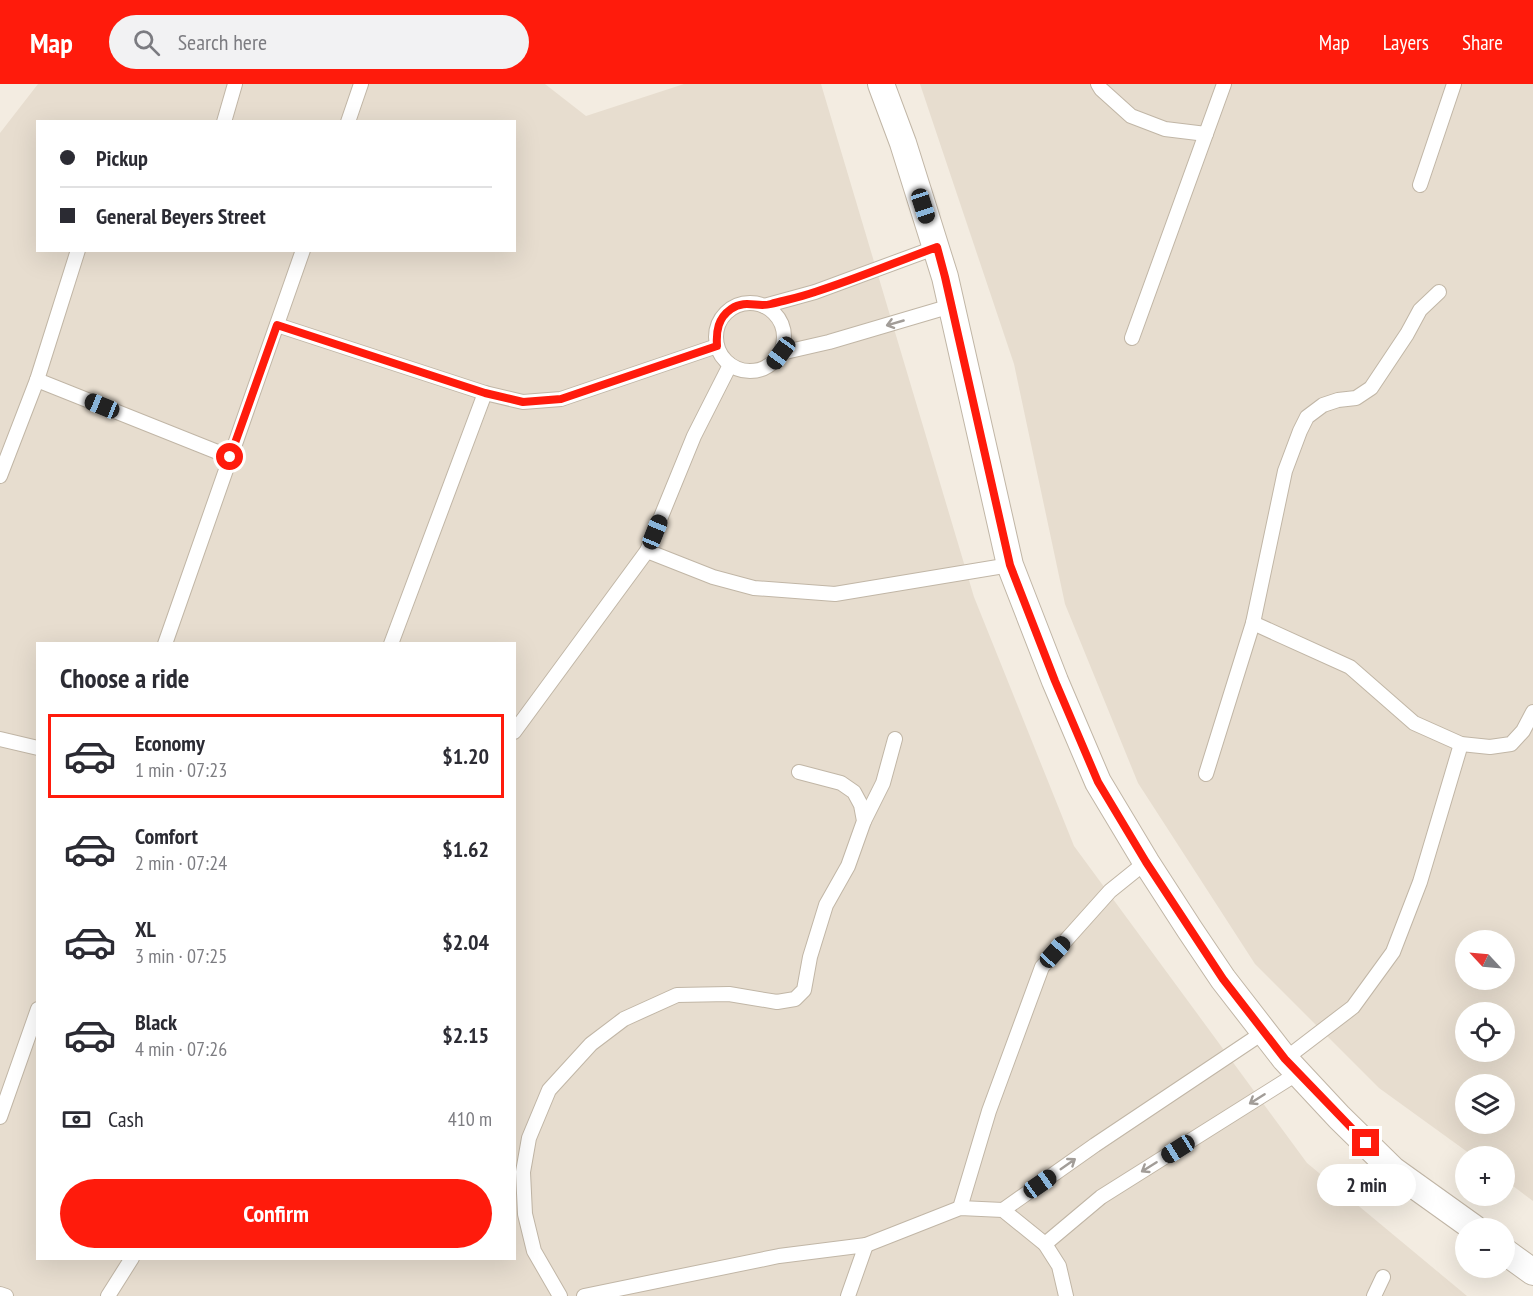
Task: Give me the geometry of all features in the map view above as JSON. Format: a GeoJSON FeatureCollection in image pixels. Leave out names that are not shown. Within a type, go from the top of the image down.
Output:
{"type":"FeatureCollection","features":[{"type":"Feature","properties":{"kind":"street"},"geometry":{"type":"LineString","coordinates":[[881,84],[937,247],[1010,565],[1055,681],[1098,782],[1146,862],[1223,979],[1292,1066],[1339,1117],[1393,1170],[1460,1218]]}},
{"type":"Feature","properties":{"kind":"street"},"geometry":{"type":"LineString","coordinates":[[1515,1259],[1533,1272]]}},
{"type":"Feature","properties":{"kind":"lane"},"geometry":{"type":"LineString","coordinates":[[225,120],[235,84]]}},
{"type":"Feature","properties":{"kind":"lane"},"geometry":{"type":"LineString","coordinates":[[349,120],[361,84]]}},
{"type":"Feature","properties":{"kind":"lane"},"geometry":{"type":"LineString","coordinates":[[1098,84],[1131,116],[1165,129],[1206,134]]}},
{"type":"Feature","properties":{"kind":"lane"},"geometry":{"type":"LineString","coordinates":[[1132,338],[1224,84]]}},
{"type":"Feature","properties":{"kind":"lane"},"geometry":{"type":"LineString","coordinates":[[1420,185],[1454,84]]}},
{"type":"Feature","properties":{"kind":"lane"},"geometry":{"type":"LineString","coordinates":[[764,306],[814,292],[937,247]]}},
{"type":"Feature","properties":{"kind":"lane"},"geometry":{"type":"LineString","coordinates":[[0,477],[7,440],[37,381],[77,252]]}},
{"type":"Feature","properties":{"kind":"lane"},"geometry":{"type":"LineString","coordinates":[[166,642],[302,252]]}},
{"type":"Feature","properties":{"kind":"lane"},"geometry":{"type":"LineString","coordinates":[[1206,774],[1253,623],[1285,471],[1307,417],[1323,405],[1356,398],[1371,388],[1420,310],[1439,292]]}},
{"type":"Feature","properties":{"kind":"lane"},"geometry":{"type":"LineString","coordinates":[[754,303],[764,306],[774,312],[781,321],[784,331],[781,353],[774,363],[764,369],[752,372],[740,370],[730,365],[722,357],[717,346],[716,335],[724,315],[743,304],[754,303]]}},
{"type":"Feature","properties":{"kind":"lane"},"geometry":{"type":"LineString","coordinates":[[781,353],[829,342],[951,306]]}},
{"type":"Feature","properties":{"kind":"lane"},"geometry":{"type":"LineString","coordinates":[[277,325],[485,393],[523,402],[561,399],[717,346]]}},
{"type":"Feature","properties":{"kind":"lane"},"geometry":{"type":"LineString","coordinates":[[516,729],[647,551],[694,436],[730,365]]}},
{"type":"Feature","properties":{"kind":"lane"},"geometry":{"type":"LineString","coordinates":[[37,381],[230,457]]}},
{"type":"Feature","properties":{"kind":"lane"},"geometry":{"type":"LineString","coordinates":[[392,642],[485,393]]}},
{"type":"Feature","properties":{"kind":"lane"},"geometry":{"type":"LineString","coordinates":[[647,551],[713,577],[754,588],[835,594],[1010,565]]}},
{"type":"Feature","properties":{"kind":"lane"},"geometry":{"type":"LineString","coordinates":[[1253,623],[1350,667],[1414,723],[1461,744],[1490,747],[1512,744],[1523,731],[1533,712]]}},
{"type":"Feature","properties":{"kind":"lane"},"geometry":{"type":"LineString","coordinates":[[0,739],[36,748]]}},
{"type":"Feature","properties":{"kind":"lane"},"geometry":{"type":"LineString","coordinates":[[560,1296],[534,1251],[525,1214],[523,1172],[529,1138],[549,1090],[591,1044],[624,1019],[677,995],[729,994],[777,1002],[795,999],[804,990],[810,957],[826,905],[848,866],[864,821],[883,783],[895,739]]}},
{"type":"Feature","properties":{"kind":"lane"},"geometry":{"type":"LineString","coordinates":[[1045,1244],[1101,1197],[1292,1066],[1353,1007],[1393,952],[1420,882],[1461,744]]}},
{"type":"Feature","properties":{"kind":"lane"},"geometry":{"type":"LineString","coordinates":[[799,772],[841,783],[854,792],[861,805],[864,821]]}},
{"type":"Feature","properties":{"kind":"lane"},"geometry":{"type":"LineString","coordinates":[[960,1208],[989,1111],[1041,967],[1110,891],[1146,862]]}},
{"type":"Feature","properties":{"kind":"lane"},"geometry":{"type":"LineString","coordinates":[[0,1117],[36,1016]]}},
{"type":"Feature","properties":{"kind":"lane"},"geometry":{"type":"LineString","coordinates":[[1003,1210],[1095,1145],[1264,1032]]}},
{"type":"Feature","properties":{"kind":"lane"},"geometry":{"type":"LineString","coordinates":[[584,1296],[779,1256],[866,1245],[960,1208],[1003,1210],[1045,1244],[1059,1266],[1066,1296]]}},
{"type":"Feature","properties":{"kind":"lane"},"geometry":{"type":"LineString","coordinates":[[848,1296],[866,1245]]}},
{"type":"Feature","properties":{"kind":"lane"},"geometry":{"type":"LineString","coordinates":[[108,1296],[131,1260]]}},
{"type":"Feature","properties":{"kind":"lane"},"geometry":{"type":"LineString","coordinates":[[1374,1296],[1383,1277]]}},
{"type":"Feature","properties":{"kind":"lane"},"geometry":{"type":"LineString","coordinates":[[0,1294],[6,1296]]}},
{"type":"Feature","properties":{"kind":"shaded area"},"geometry":{"type":"Polygon","coordinates":[[[38,84],[545,84],[586,116],[684,84],[821,84],[974,597],[1074,846],[1307,1163],[1467,1296],[0,1296],[0,133],[38,84]]]}},
{"type":"Feature","properties":{"kind":"shaded area"},"geometry":{"type":"Polygon","coordinates":[[[920,84],[1533,84],[1533,1201],[1515,1188],[1515,1146],[1459,1146],[1379,1088],[1255,964],[1138,783],[1065,604],[1014,364],[920,84]]]}},
{"type":"Feature","properties":{"kind":"route"},"geometry":{"type":"LineString","coordinates":[[230,457],[277,325],[485,393],[523,402],[561,399],[717,346],[716,335],[719,324],[724,315],[733,308],[754,303],[764,306],[814,292],[937,247],[1010,565],[1055,681],[1098,782],[1146,862],[1223,979],[1285,1059],[1366,1143]]}}]}
